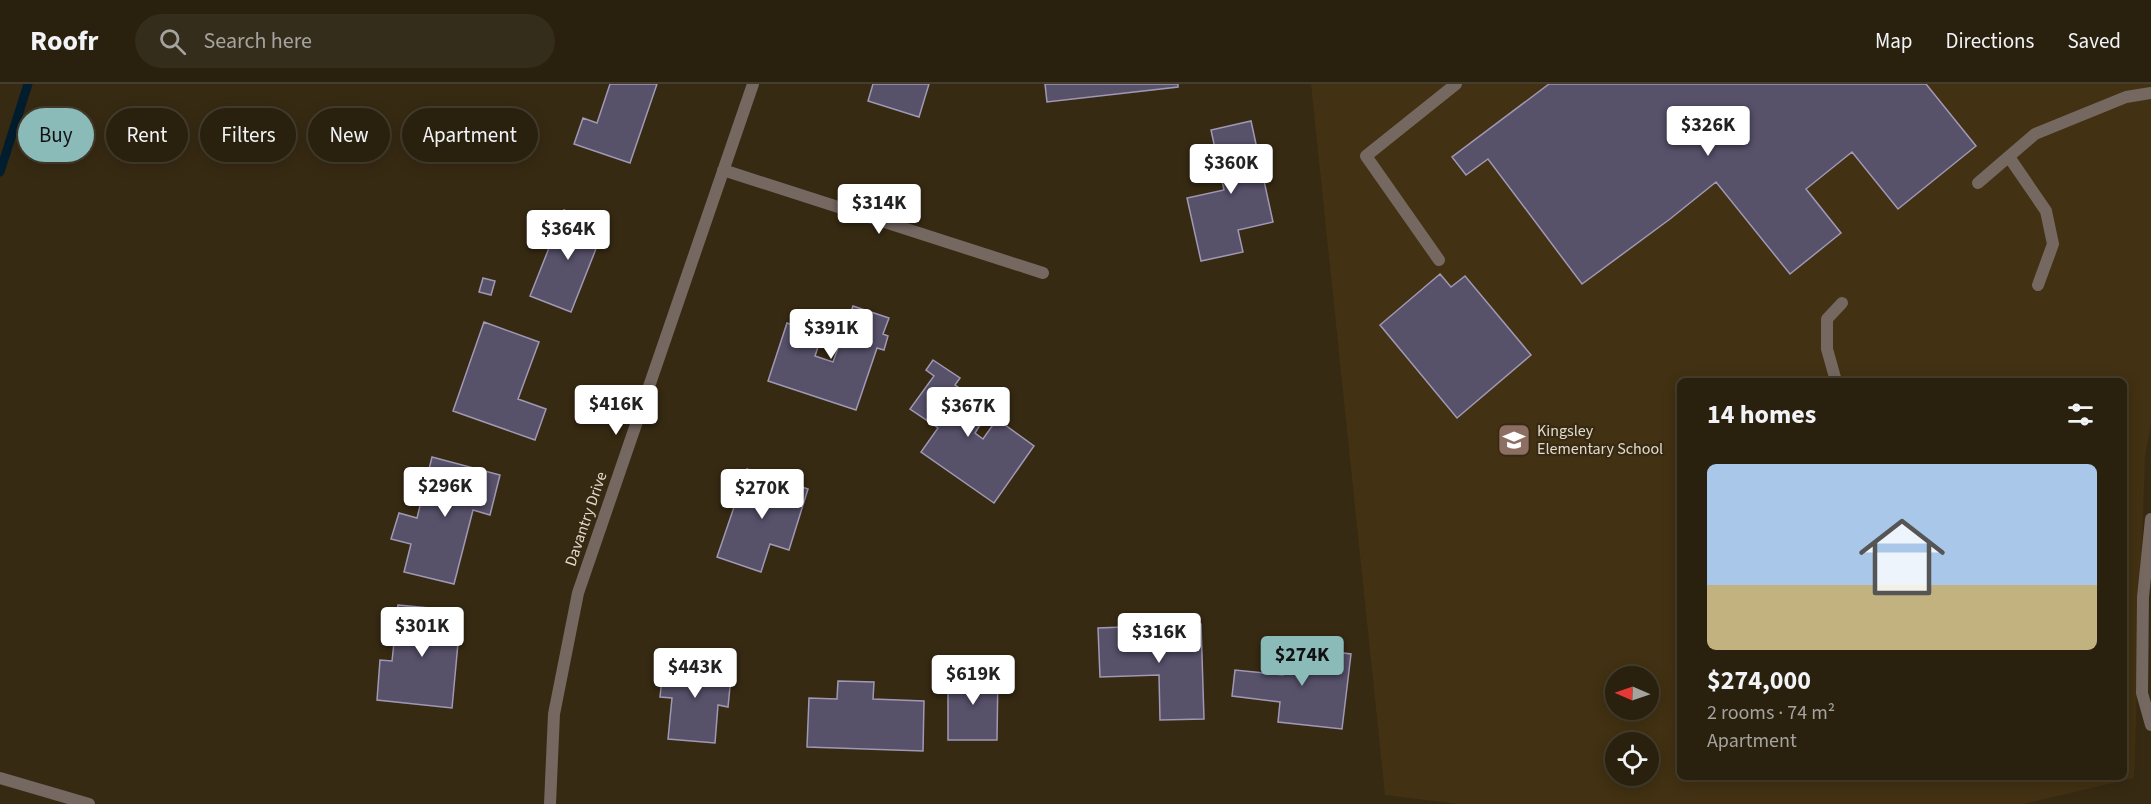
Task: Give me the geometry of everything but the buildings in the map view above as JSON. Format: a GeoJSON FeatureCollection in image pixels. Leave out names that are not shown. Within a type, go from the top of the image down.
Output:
{"type":"FeatureCollection","features":[{"type":"Feature","properties":{"kind":"street","name":"Davantry Drive"},"geometry":{"type":"LineString","coordinates":[[550,804],[554,714],[578,593],[753,84]]}},
{"type":"Feature","properties":{"kind":"street"},"geometry":{"type":"LineString","coordinates":[[1438,260],[1366,156],[1456,84]]}},
{"type":"Feature","properties":{"kind":"street"},"geometry":{"type":"LineString","coordinates":[[1978,183],[2035,134],[2126,97],[2151,93]]}},
{"type":"Feature","properties":{"kind":"street"},"geometry":{"type":"LineString","coordinates":[[2009,157],[2046,211],[2053,244],[2038,285]]}},
{"type":"Feature","properties":{"kind":"street"},"geometry":{"type":"LineString","coordinates":[[723,170],[1044,273]]}},
{"type":"Feature","properties":{"kind":"street"},"geometry":{"type":"LineString","coordinates":[[1835,378],[1827,349],[1827,320],[1842,303]]}},
{"type":"Feature","properties":{"kind":"street"},"geometry":{"type":"LineString","coordinates":[[2151,519],[2144,597],[2142,693],[2151,725]]}},
{"type":"Feature","properties":{"kind":"street"},"geometry":{"type":"LineString","coordinates":[[0,778],[89,804]]}},
{"type":"Feature","properties":{"kind":"shaded area","name":"Kingsley Elementary School"},"geometry":{"type":"Polygon","coordinates":[[[1311,84],[2151,84],[2151,424],[2145,456],[2134,778],[2127,780],[2127,378],[1677,378],[1677,780],[2126,780],[2024,804],[1458,804],[1385,795],[1311,84]]]}},
{"type":"Feature","properties":{"kind":"waterway"},"geometry":{"type":"LineString","coordinates":[[0,172],[28,84]]}},
{"type":"Feature","properties":{"kind":"place","name":"Kingsley Elementary School"},"geometry":{"type":"Point","coordinates":[1514,440]}}]}
